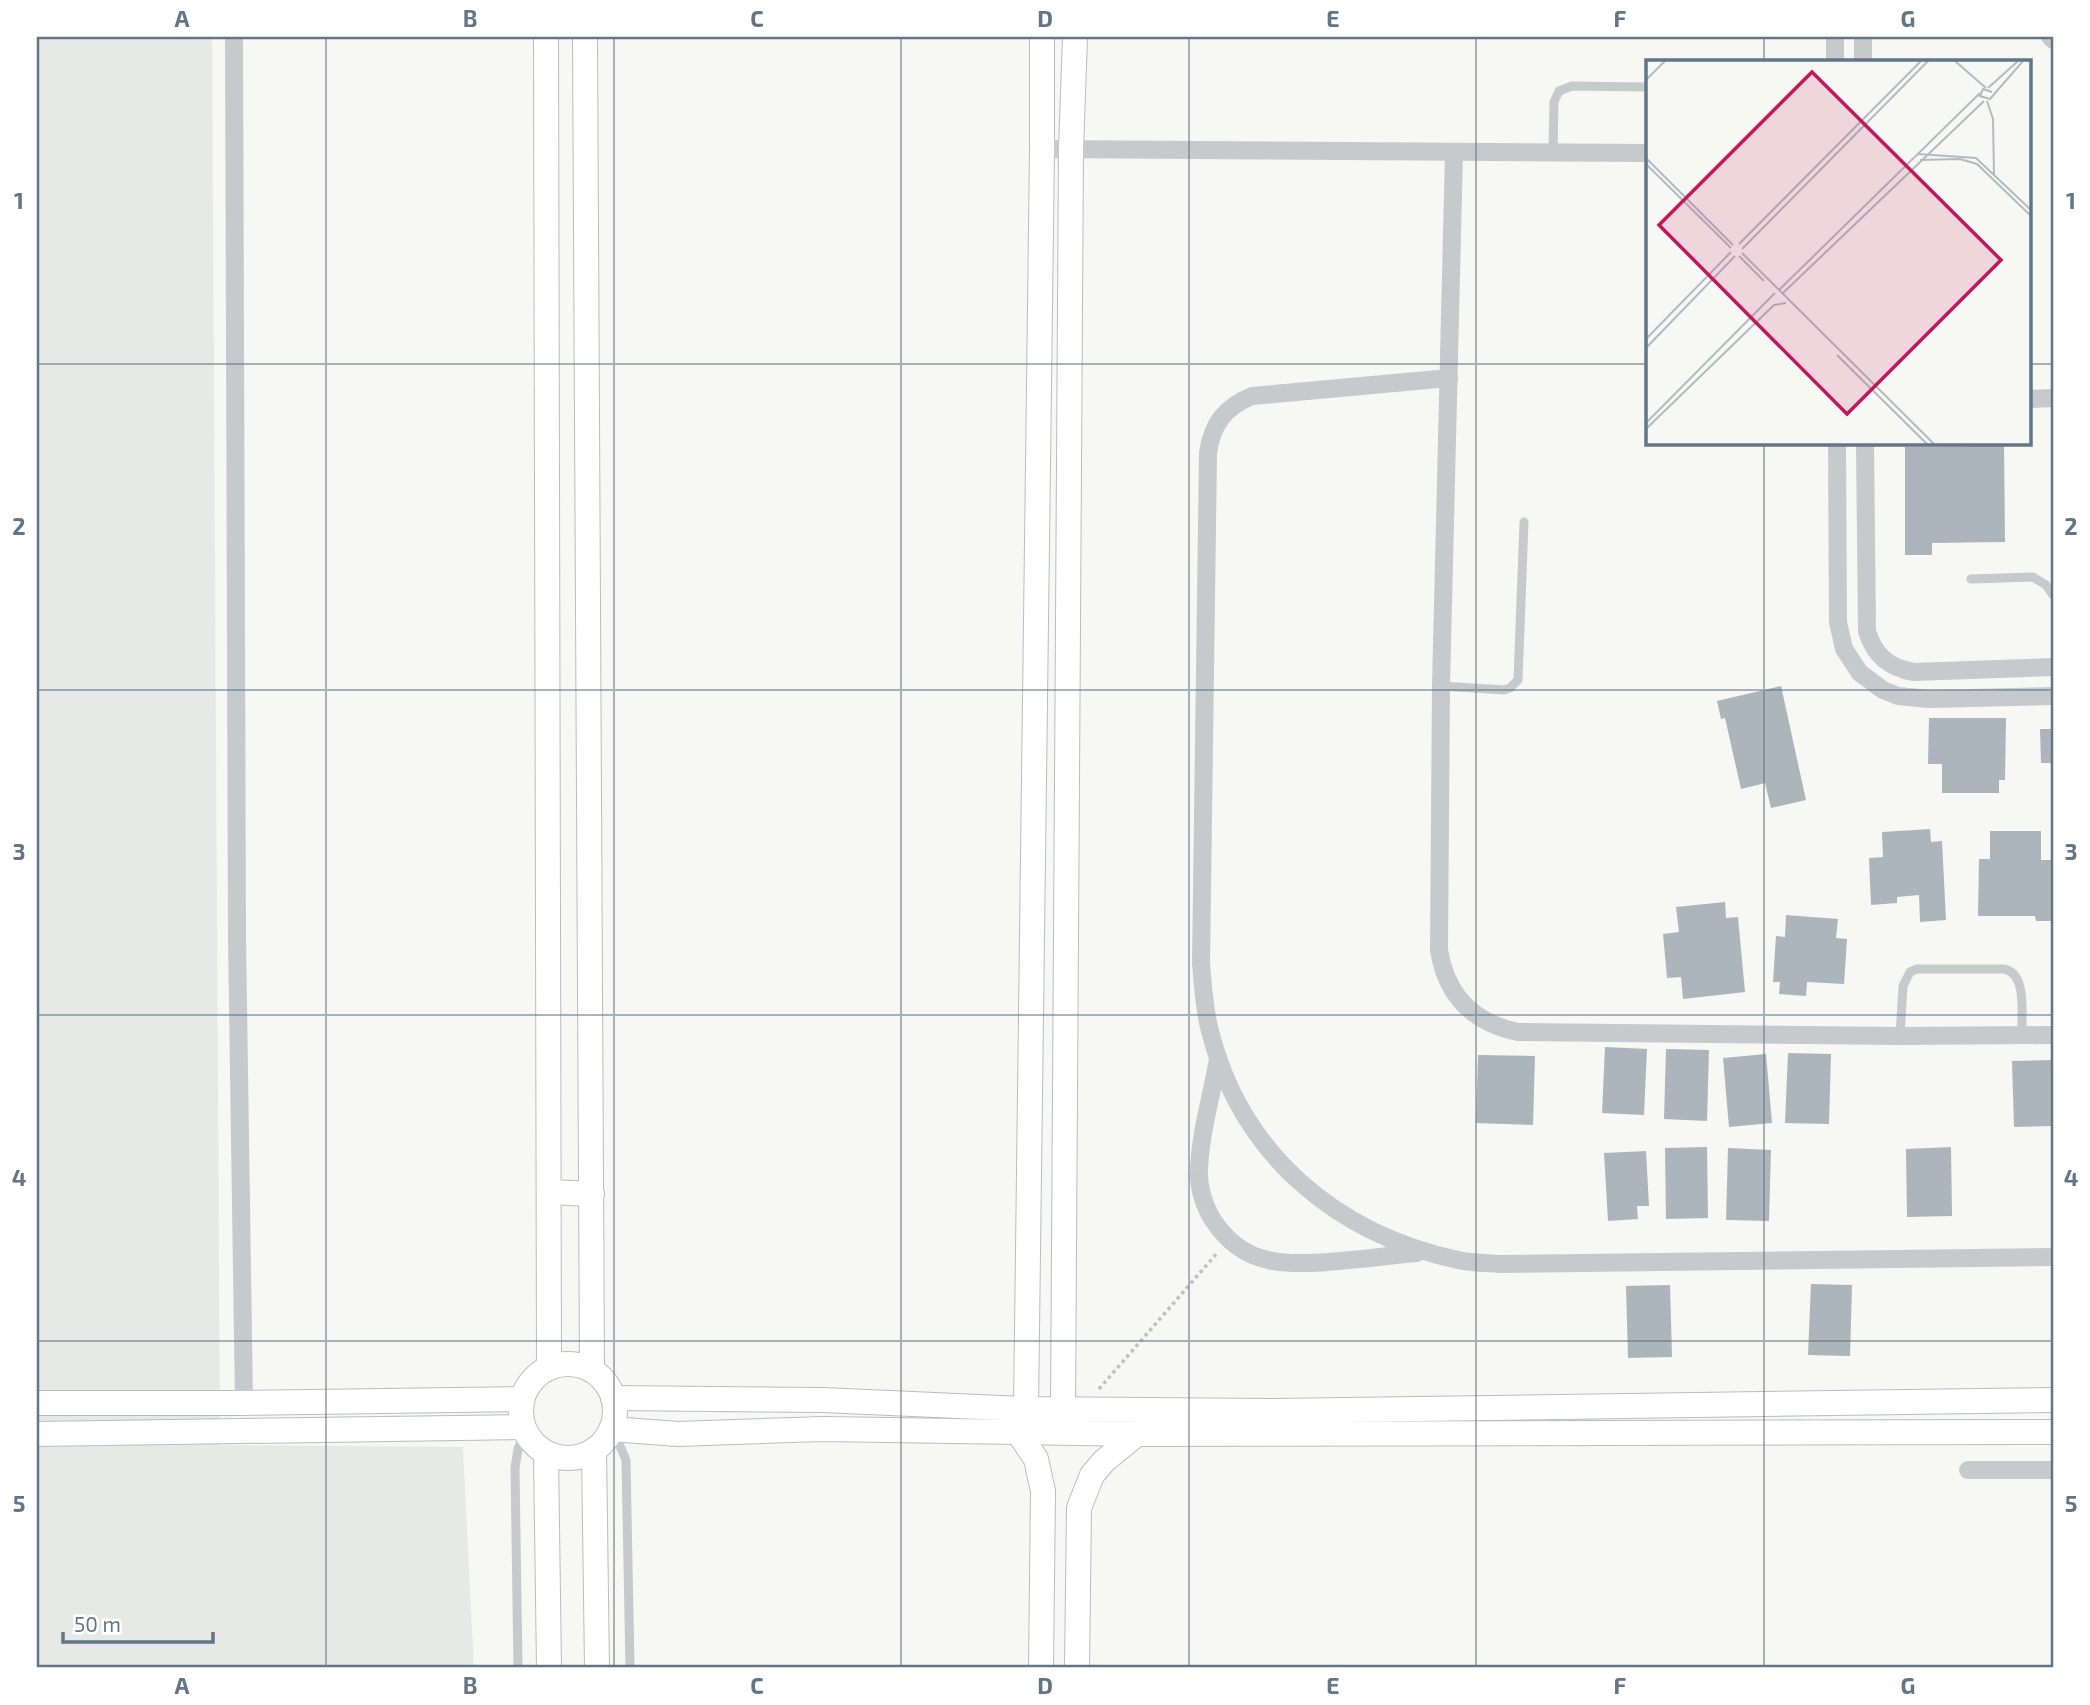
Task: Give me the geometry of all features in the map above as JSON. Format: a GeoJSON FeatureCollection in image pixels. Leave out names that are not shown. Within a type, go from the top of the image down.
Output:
{"type":"FeatureCollection","features":[{"type":"Feature","properties":{"kind":"street"},"geometry":{"type":"LineString","coordinates":[[234,37],[237,924],[244,1403]]}},
{"type":"Feature","properties":{"kind":"street"},"geometry":{"type":"LineString","coordinates":[[546,37],[550,1192],[548,1368]]}},
{"type":"Feature","properties":{"kind":"street"},"geometry":{"type":"LineString","coordinates":[[585,37],[592,1370]]}},
{"type":"Feature","properties":{"kind":"street"},"geometry":{"type":"LineString","coordinates":[[1041,1668],[1041,1474],[1022,1420],[1042,37]]}},
{"type":"Feature","properties":{"kind":"street"},"geometry":{"type":"LineString","coordinates":[[1072,1409],[1070,150],[1074,37]]}},
{"type":"Feature","properties":{"kind":"street"},"geometry":{"type":"LineString","coordinates":[[1835,37],[1835,60]]}},
{"type":"Feature","properties":{"kind":"street"},"geometry":{"type":"LineString","coordinates":[[1863,37],[1863,60]]}},
{"type":"Feature","properties":{"kind":"street"},"geometry":{"type":"LineString","coordinates":[[1042,149],[1646,153]]}},
{"type":"Feature","properties":{"kind":"street"},"geometry":{"type":"LineString","coordinates":[[1454,152],[1441,686],[1439,950],[1446,979],[1457,998],[1473,1014],[1502,1029],[1518,1032],[2053,1035]]}},
{"type":"Feature","properties":{"kind":"street"},"geometry":{"type":"LineString","coordinates":[[547,278],[586,277]]}},
{"type":"Feature","properties":{"kind":"street"},"geometry":{"type":"LineString","coordinates":[[1449,378],[1252,396],[1226,411],[1216,423],[1210,437],[1202,962],[1204,999],[1218,1059],[1245,1115],[1282,1165],[1304,1187],[1355,1223],[1383,1237],[1460,1261],[1500,1264],[2053,1257]]}},
{"type":"Feature","properties":{"kind":"street"},"geometry":{"type":"LineString","coordinates":[[2030,399],[2053,398]]}},
{"type":"Feature","properties":{"kind":"street"},"geometry":{"type":"LineString","coordinates":[[1837,444],[1838,622],[1844,649],[1860,673],[1883,690],[1913,699],[2053,696]]}},
{"type":"Feature","properties":{"kind":"street"},"geometry":{"type":"LineString","coordinates":[[1864,444],[1867,631],[1876,652],[1894,666],[1914,672],[2053,667]]}},
{"type":"Feature","properties":{"kind":"street"},"geometry":{"type":"LineString","coordinates":[[1218,1059],[1199,1177],[1203,1200],[1210,1215],[1229,1240],[1254,1255],[1282,1263],[1426,1252]]}},
{"type":"Feature","properties":{"kind":"street"},"geometry":{"type":"LineString","coordinates":[[550,1192],[592,1194]]}},
{"type":"Feature","properties":{"kind":"street"},"geometry":{"type":"LineString","coordinates":[[597,1668],[604,1439],[614,1419],[613,1398],[601,1378],[592,1370],[571,1364],[548,1368],[532,1380],[520,1408],[524,1430],[534,1444],[546,1453],[570,1458],[604,1439],[1022,1420],[1072,1409],[1272,1423],[2053,1432]]}},
{"type":"Feature","properties":{"kind":"street"},"geometry":{"type":"LineString","coordinates":[[613,1398],[823,1400],[1137,1434],[1272,1423],[2053,1400]]}},
{"type":"Feature","properties":{"kind":"street"},"geometry":{"type":"LineString","coordinates":[[37,1403],[522,1399]]}},
{"type":"Feature","properties":{"kind":"street"},"geometry":{"type":"LineString","coordinates":[[823,1400],[823,1429]]}},
{"type":"Feature","properties":{"kind":"street"},"geometry":{"type":"LineString","coordinates":[[37,1434],[524,1430]]}},
{"type":"Feature","properties":{"kind":"street"},"geometry":{"type":"LineString","coordinates":[[1077,1668],[1079,1508],[1093,1475],[1104,1461],[1137,1434]]}},
{"type":"Feature","properties":{"kind":"street"},"geometry":{"type":"LineString","coordinates":[[546,1453],[549,1668]]}},
{"type":"Feature","properties":{"kind":"street"},"geometry":{"type":"LineString","coordinates":[[1968,1471],[2053,1470]]}},
{"type":"Feature","properties":{"kind":"street"},"geometry":{"type":"LineString","coordinates":[[1043,1508],[1079,1508]]}},
{"type":"Feature","properties":{"kind":"lane"},"geometry":{"type":"LineString","coordinates":[[1553,152],[1553,102],[1559,91],[1572,86],[1646,87]]}},
{"type":"Feature","properties":{"kind":"lane"},"geometry":{"type":"LineString","coordinates":[[1441,686],[1504,690],[1518,680],[1524,522]]}},
{"type":"Feature","properties":{"kind":"lane"},"geometry":{"type":"LineString","coordinates":[[1970,579],[2033,577],[2046,585],[2053,595]]}},
{"type":"Feature","properties":{"kind":"lane"},"geometry":{"type":"LineString","coordinates":[[1900,1036],[1903,986],[1910,972],[1924,969],[2013,971],[2020,981],[2022,1035]]}},
{"type":"Feature","properties":{"kind":"lane"},"geometry":{"type":"LineString","coordinates":[[518,1668],[515,1468],[524,1430]]}},
{"type":"Feature","properties":{"kind":"lane"},"geometry":{"type":"LineString","coordinates":[[604,1439],[620,1446],[626,1460],[630,1668]]}},
{"type":"Feature","properties":{"kind":"path"},"geometry":{"type":"LineString","coordinates":[[1072,1409],[1229,1240]]}},
{"type":"Feature","properties":{"kind":"shaded area"},"geometry":{"type":"Polygon","coordinates":[[[37,37],[212,37],[220,1445],[463,1447],[474,1668],[37,1668],[37,37]]]}},
{"type":"Feature","properties":{"kind":"building"},"geometry":{"type":"Polygon","coordinates":[[[2004,444],[2005,542],[1932,543],[1932,555],[1905,555],[1905,447],[2004,444]]]}},
{"type":"Feature","properties":{"kind":"building"},"geometry":{"type":"Polygon","coordinates":[[[1781,686],[1806,800],[1771,808],[1765,783],[1741,789],[1725,718],[1721,719],[1717,701],[1781,686]]]}},
{"type":"Feature","properties":{"kind":"building"},"geometry":{"type":"Polygon","coordinates":[[[1929,718],[2006,718],[2005,780],[1999,780],[1999,793],[1942,793],[1942,764],[1928,764],[1929,718]]]}},
{"type":"Feature","properties":{"kind":"building"},"geometry":{"type":"Polygon","coordinates":[[[2040,729],[2053,729],[2053,763],[2041,763],[2040,729]]]}},
{"type":"Feature","properties":{"kind":"building"},"geometry":{"type":"Polygon","coordinates":[[[1930,829],[1931,842],[1942,841],[1946,920],[1920,922],[1919,895],[1897,897],[1897,903],[1871,905],[1869,858],[1883,857],[1882,832],[1930,829]]]}},
{"type":"Feature","properties":{"kind":"building"},"geometry":{"type":"Polygon","coordinates":[[[1990,831],[2041,831],[2041,860],[2053,860],[2053,921],[2036,921],[2035,916],[1978,916],[1979,859],[1990,859],[1990,831]]]}},
{"type":"Feature","properties":{"kind":"building"},"geometry":{"type":"Polygon","coordinates":[[[1725,902],[1726,918],[1738,917],[1745,992],[1683,999],[1681,977],[1667,978],[1663,934],[1679,932],[1676,907],[1725,902]]]}},
{"type":"Feature","properties":{"kind":"building"},"geometry":{"type":"Polygon","coordinates":[[[1786,915],[1838,919],[1836,938],[1847,939],[1844,984],[1807,982],[1806,996],[1779,994],[1780,982],[1773,982],[1776,936],[1785,937],[1786,915]]]}},
{"type":"Feature","properties":{"kind":"building"},"geometry":{"type":"Polygon","coordinates":[[[1605,1047],[1647,1049],[1644,1115],[1602,1113],[1605,1047]]]}},
{"type":"Feature","properties":{"kind":"building"},"geometry":{"type":"Polygon","coordinates":[[[1666,1049],[1709,1050],[1707,1121],[1664,1119],[1666,1049]]]}},
{"type":"Feature","properties":{"kind":"building"},"geometry":{"type":"Polygon","coordinates":[[[1788,1053],[1831,1054],[1829,1124],[1785,1123],[1788,1053]]]}},
{"type":"Feature","properties":{"kind":"building"},"geometry":{"type":"Polygon","coordinates":[[[1766,1054],[1772,1123],[1729,1127],[1723,1058],[1766,1054]]]}},
{"type":"Feature","properties":{"kind":"building"},"geometry":{"type":"Polygon","coordinates":[[[1478,1055],[1535,1056],[1533,1125],[1476,1123],[1478,1055]]]}},
{"type":"Feature","properties":{"kind":"building"},"geometry":{"type":"Polygon","coordinates":[[[2053,1060],[2053,1126],[2014,1127],[2012,1061],[2053,1060]]]}},
{"type":"Feature","properties":{"kind":"building"},"geometry":{"type":"Polygon","coordinates":[[[1707,1147],[1708,1218],[1666,1219],[1665,1148],[1707,1147]]]}},
{"type":"Feature","properties":{"kind":"building"},"geometry":{"type":"Polygon","coordinates":[[[1951,1147],[1952,1216],[1907,1217],[1906,1149],[1951,1147]]]}},
{"type":"Feature","properties":{"kind":"building"},"geometry":{"type":"Polygon","coordinates":[[[1728,1148],[1771,1150],[1769,1221],[1726,1220],[1728,1148]]]}},
{"type":"Feature","properties":{"kind":"building"},"geometry":{"type":"Polygon","coordinates":[[[1646,1151],[1649,1206],[1637,1206],[1638,1219],[1608,1221],[1604,1153],[1646,1151]]]}},
{"type":"Feature","properties":{"kind":"building"},"geometry":{"type":"Polygon","coordinates":[[[1811,1284],[1852,1285],[1850,1356],[1808,1355],[1811,1284]]]}},
{"type":"Feature","properties":{"kind":"building"},"geometry":{"type":"Polygon","coordinates":[[[1670,1285],[1672,1357],[1628,1358],[1626,1286],[1670,1285]]]}}]}
